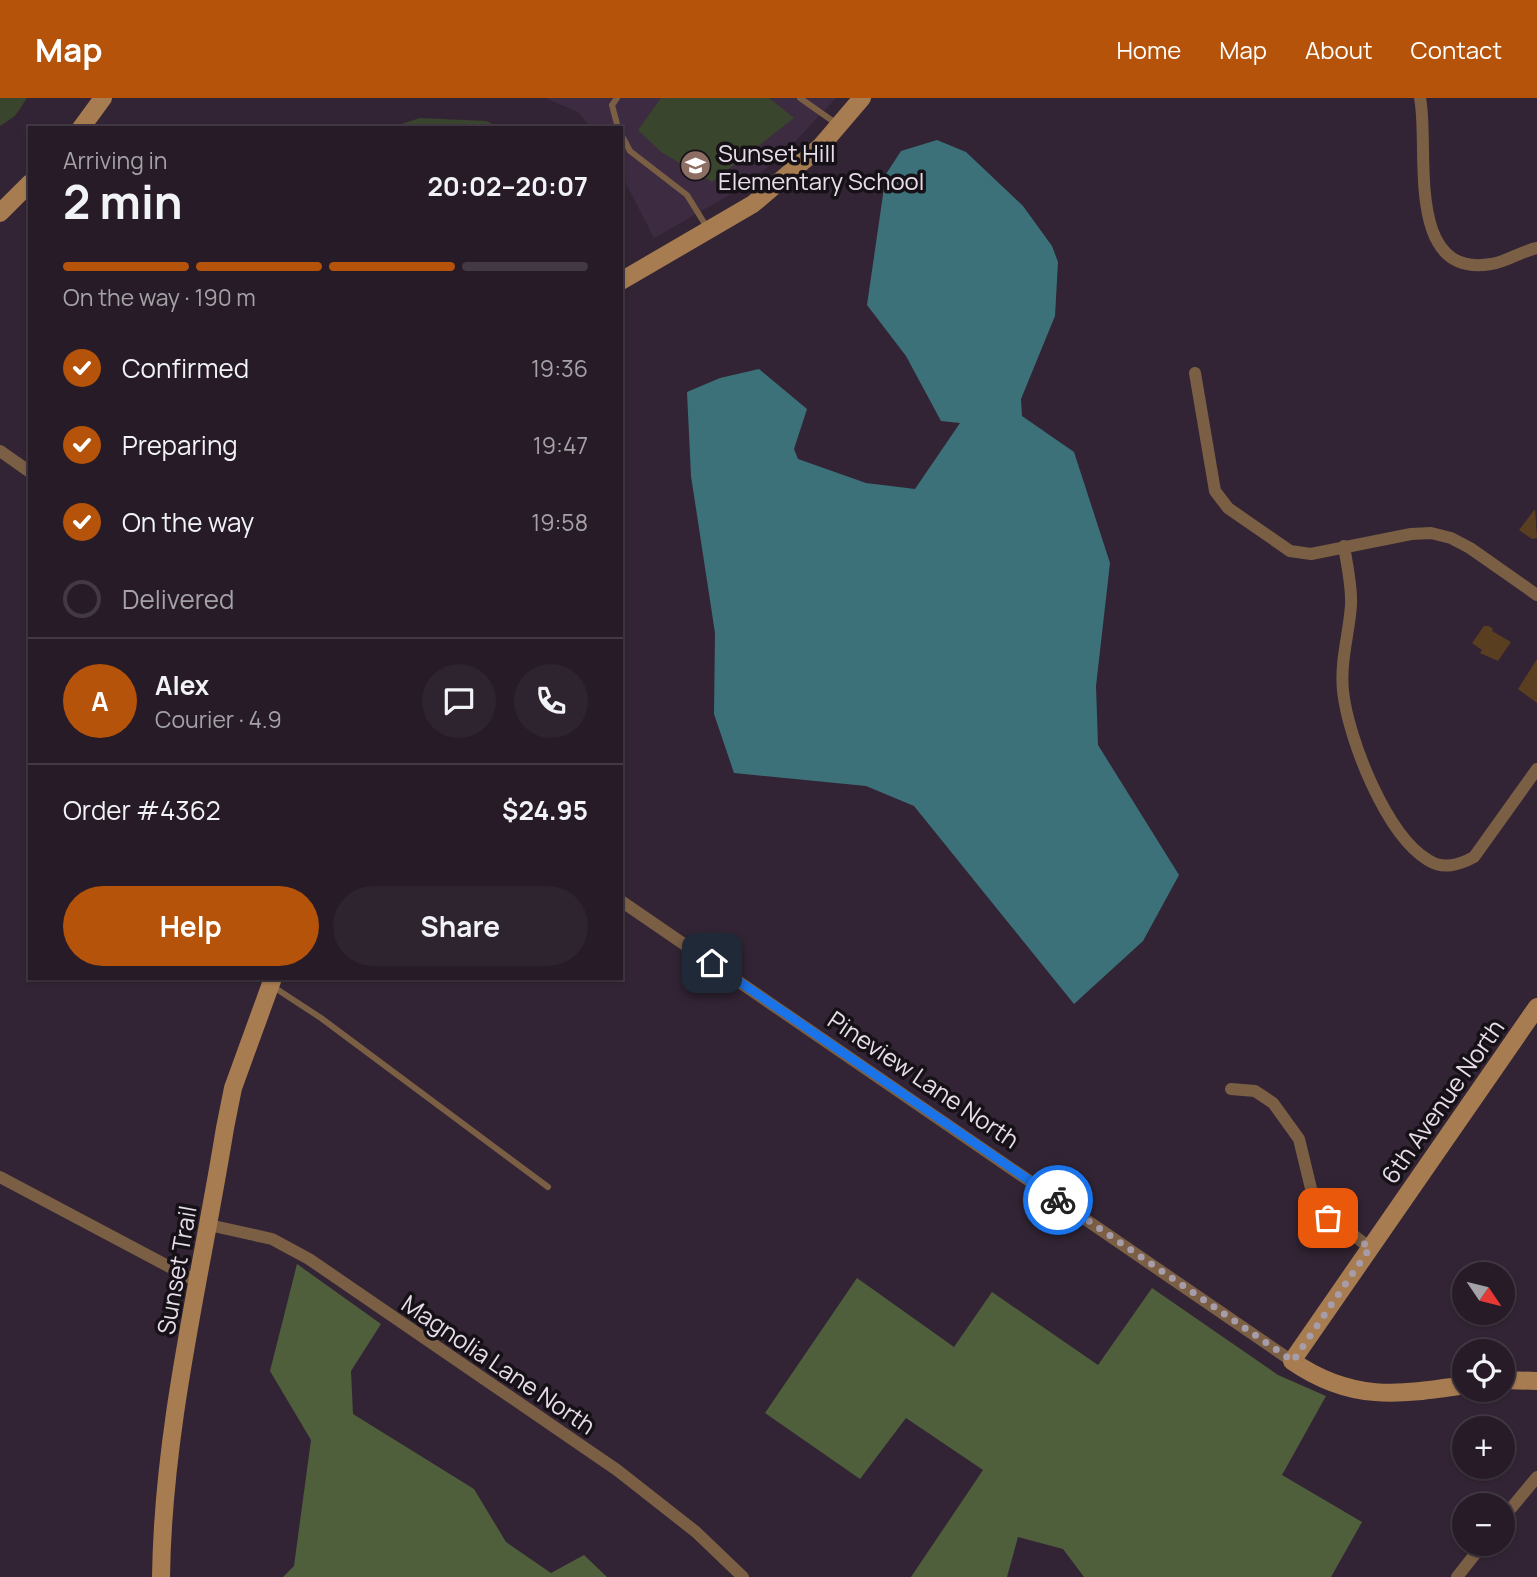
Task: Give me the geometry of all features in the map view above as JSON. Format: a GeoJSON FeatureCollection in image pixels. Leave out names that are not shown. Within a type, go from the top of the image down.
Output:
{"type":"FeatureCollection","features":[{"type":"Feature","properties":{"kind":"street"},"geometry":{"type":"LineString","coordinates":[[82,126],[103,98]]}},
{"type":"Feature","properties":{"kind":"street"},"geometry":{"type":"LineString","coordinates":[[623,280],[754,204],[789,177],[862,98]]}},
{"type":"Feature","properties":{"kind":"street"},"geometry":{"type":"LineString","coordinates":[[1420,98],[1424,132],[1425,200],[1434,237],[1444,250],[1459,260],[1475,265],[1492,264],[1537,248]]}},
{"type":"Feature","properties":{"kind":"street"},"geometry":{"type":"LineString","coordinates":[[0,213],[28,185]]}},
{"type":"Feature","properties":{"kind":"street"},"geometry":{"type":"LineString","coordinates":[[1195,373],[1213,480],[1221,500],[1290,551],[1311,554],[1411,534],[1451,538],[1537,595]]}},
{"type":"Feature","properties":{"kind":"street"},"geometry":{"type":"LineString","coordinates":[[0,451],[28,471]]}},
{"type":"Feature","properties":{"kind":"street"},"geometry":{"type":"LineString","coordinates":[[1344,546],[1351,604],[1343,656],[1343,689],[1348,720],[1359,757],[1375,792],[1411,844],[1429,862],[1444,866],[1459,865],[1474,858],[1537,769]]}},
{"type":"Feature","properties":{"kind":"street","name":"Pineview Lane North"},"geometry":{"type":"LineString","coordinates":[[623,902],[1293,1361],[1328,1382],[1357,1392],[1388,1394],[1452,1387]]}},
{"type":"Feature","properties":{"kind":"street","name":"Sunset Trail"},"geometry":{"type":"LineString","coordinates":[[161,1577],[167,1475],[233,1088],[272,982]]}},
{"type":"Feature","properties":{"kind":"street","name":"6th Avenue North"},"geometry":{"type":"LineString","coordinates":[[1293,1361],[1537,1007]]}},
{"type":"Feature","properties":{"kind":"street"},"geometry":{"type":"LineString","coordinates":[[1231,1089],[1255,1090],[1273,1103],[1299,1139],[1315,1205],[1370,1248]]}},
{"type":"Feature","properties":{"kind":"street"},"geometry":{"type":"LineString","coordinates":[[0,1177],[198,1282]]}},
{"type":"Feature","properties":{"kind":"street","name":"Magnolia Lane North"},"geometry":{"type":"LineString","coordinates":[[209,1225],[272,1239],[309,1259],[617,1470],[696,1532],[743,1577]]}},
{"type":"Feature","properties":{"kind":"street"},"geometry":{"type":"LineString","coordinates":[[1515,1380],[1537,1381]]}},
{"type":"Feature","properties":{"kind":"street"},"geometry":{"type":"LineString","coordinates":[[1515,1504],[1537,1477]]}},
{"type":"Feature","properties":{"kind":"street"},"geometry":{"type":"LineString","coordinates":[[1457,1577],[1474,1556]]}},
{"type":"Feature","properties":{"kind":"lane"},"geometry":{"type":"LineString","coordinates":[[617,98],[612,105],[617,126]]}},
{"type":"Feature","properties":{"kind":"lane"},"geometry":{"type":"LineString","coordinates":[[800,98],[839,125]]}},
{"type":"Feature","properties":{"kind":"lane"},"geometry":{"type":"LineString","coordinates":[[623,138],[630,151],[687,195],[709,232]]}},
{"type":"Feature","properties":{"kind":"lane"},"geometry":{"type":"LineString","coordinates":[[272,982],[548,1187]]}},
{"type":"Feature","properties":{"kind":"shaded area","name":"Sunset Hill Elementary School"},"geometry":{"type":"Polygon","coordinates":[[[545,98],[836,98],[779,159],[733,193],[654,238],[623,178],[623,126],[589,126],[578,112],[545,98]]]}},
{"type":"Feature","properties":{"kind":"green space"},"geometry":{"type":"Polygon","coordinates":[[[0,98],[27,98],[15,116],[0,126],[0,98]]]}},
{"type":"Feature","properties":{"kind":"green space"},"geometry":{"type":"Polygon","coordinates":[[[661,98],[769,98],[794,118],[712,182],[661,152],[638,130],[661,98]]]}},
{"type":"Feature","properties":{"kind":"green space"},"geometry":{"type":"Polygon","coordinates":[[[420,118],[486,121],[497,126],[395,126],[420,118]]]}},
{"type":"Feature","properties":{"kind":"green space"},"geometry":{"type":"Polygon","coordinates":[[[297,1264],[381,1324],[351,1371],[353,1414],[474,1489],[506,1542],[551,1573],[584,1555],[607,1577],[283,1577],[294,1566],[311,1440],[270,1371],[297,1264]]]}},
{"type":"Feature","properties":{"kind":"green space"},"geometry":{"type":"Polygon","coordinates":[[[857,1278],[954,1347],[992,1292],[1098,1365],[1152,1288],[1278,1375],[1326,1396],[1282,1475],[1362,1522],[1331,1577],[1084,1577],[1063,1549],[1018,1537],[1007,1577],[911,1577],[983,1470],[906,1418],[860,1479],[765,1413],[857,1278]]]}},
{"type":"Feature","properties":{"kind":"water"},"geometry":{"type":"Polygon","coordinates":[[[937,140],[966,152],[1023,206],[1052,246],[1058,262],[1055,316],[1021,399],[1022,416],[1074,452],[1110,563],[1096,686],[1098,745],[1179,875],[1143,941],[1074,1004],[914,806],[866,786],[734,773],[714,714],[715,633],[691,476],[687,392],[720,378],[759,369],[807,409],[794,449],[798,459],[866,483],[915,489],[960,423],[941,421],[906,356],[867,305],[886,174],[901,151],[937,140]]]}},
{"type":"Feature","properties":{"kind":"building"},"geometry":{"type":"Polygon","coordinates":[[[1535,509],[1537,538],[1532,539],[1519,530],[1535,509]]]}},
{"type":"Feature","properties":{"kind":"building"},"geometry":{"type":"Polygon","coordinates":[[[1484,626],[1489,626],[1492,631],[1511,642],[1498,661],[1480,653],[1482,650],[1472,643],[1484,626]]]}},
{"type":"Feature","properties":{"kind":"building"},"geometry":{"type":"Polygon","coordinates":[[[1537,659],[1537,703],[1518,689],[1537,659]]]}},
{"type":"Feature","properties":{"kind":"way so far"},"geometry":{"type":"LineString","coordinates":[[1058,1200],[1293,1361],[1370,1248],[1328,1218]]}},
{"type":"Feature","properties":{"kind":"place","name":"Sunset Hill Elementary School"},"geometry":{"type":"Point","coordinates":[695,166]}},
{"type":"Feature","properties":{"kind":"route"},"geometry":{"type":"LineString","coordinates":[[712,963],[1058,1200]]}}]}
